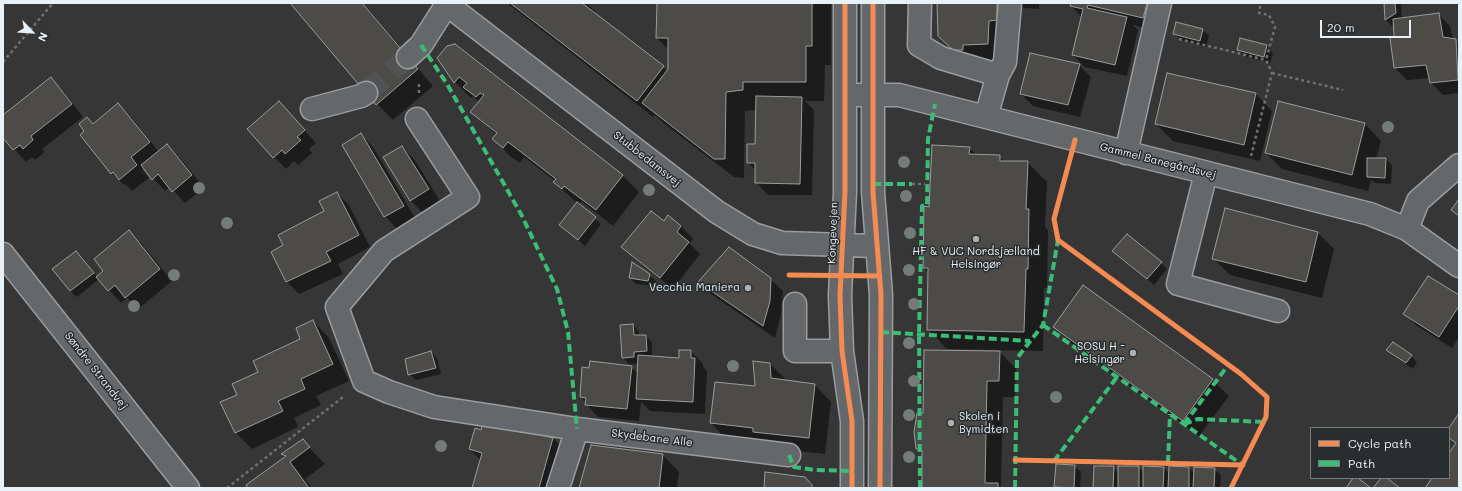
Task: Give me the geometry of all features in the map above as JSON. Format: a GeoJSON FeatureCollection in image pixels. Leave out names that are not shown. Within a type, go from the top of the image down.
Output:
{"type":"FeatureCollection","features":[{"type":"Feature","properties":{"kind":"street","name":"Kongevejen"},"geometry":{"type":"LineString","coordinates":[[845,3],[845,192],[840,295],[842,351],[852,421],[852,488]]}},
{"type":"Feature","properties":{"kind":"street"},"geometry":{"type":"LineString","coordinates":[[873,3],[873,192],[881,295],[880,488]]}},
{"type":"Feature","properties":{"kind":"street"},"geometry":{"type":"LineString","coordinates":[[920,3],[920,45],[941,58],[995,74]]}},
{"type":"Feature","properties":{"kind":"street"},"geometry":{"type":"LineString","coordinates":[[986,117],[995,74],[999,3]]}},
{"type":"Feature","properties":{"kind":"street"},"geometry":{"type":"LineString","coordinates":[[995,74],[1005,62],[1010,3]]}},
{"type":"Feature","properties":{"kind":"street"},"geometry":{"type":"LineString","coordinates":[[1126,153],[1160,3]]}},
{"type":"Feature","properties":{"kind":"street"},"geometry":{"type":"LineString","coordinates":[[408,57],[421,45],[446,4]]}},
{"type":"Feature","properties":{"kind":"street","name":"Stubbedamsvej"},"geometry":{"type":"LineString","coordinates":[[446,4],[723,216],[753,234],[782,243],[877,246]]}},
{"type":"Feature","properties":{"kind":"street"},"geometry":{"type":"LineString","coordinates":[[312,109],[361,96],[366,93]]}},
{"type":"Feature","properties":{"kind":"street","name":"Gammel Banegårdsvej"},"geometry":{"type":"LineString","coordinates":[[845,95],[899,95],[1370,214],[1407,229],[1459,266]]}},
{"type":"Feature","properties":{"kind":"street"},"geometry":{"type":"LineString","coordinates":[[364,381],[337,307],[384,250],[468,197],[417,119]]}},
{"type":"Feature","properties":{"kind":"street"},"geometry":{"type":"LineString","coordinates":[[1407,229],[1418,201],[1459,165]]}},
{"type":"Feature","properties":{"kind":"street"},"geometry":{"type":"LineString","coordinates":[[1206,173],[1178,284],[1278,311]]}},
{"type":"Feature","properties":{"kind":"street","name":"Søndre Strandvej"},"geometry":{"type":"LineString","coordinates":[[3,254],[188,488]]}},
{"type":"Feature","properties":{"kind":"street"},"geometry":{"type":"LineString","coordinates":[[795,304],[795,351],[842,351]]}},
{"type":"Feature","properties":{"kind":"street","name":"Skydebane Alle"},"geometry":{"type":"LineString","coordinates":[[364,381],[389,392],[434,407],[577,429],[788,455]]}},
{"type":"Feature","properties":{"kind":"street"},"geometry":{"type":"LineString","coordinates":[[558,488],[577,429]]}},
{"type":"Feature","properties":{"kind":"path"},"geometry":{"type":"LineString","coordinates":[[3,62],[53,3]]}},
{"type":"Feature","properties":{"kind":"path"},"geometry":{"type":"LineString","coordinates":[[1244,182],[1272,72],[1266,60],[1275,27],[1269,15],[1259,13],[1261,3]]}},
{"type":"Feature","properties":{"kind":"path"},"geometry":{"type":"LineString","coordinates":[[1174,38],[1266,60]]}},
{"type":"Feature","properties":{"kind":"path"},"geometry":{"type":"LineString","coordinates":[[1272,72],[1343,90]]}},
{"type":"Feature","properties":{"kind":"path"},"geometry":{"type":"LineString","coordinates":[[912,184],[924,184]]}},
{"type":"Feature","properties":{"kind":"path"},"geometry":{"type":"LineString","coordinates":[[228,488],[364,381]]}},
{"type":"Feature","properties":{"kind":"building"},"geometry":{"type":"Polygon","coordinates":[[[290,3],[362,3],[418,69],[376,105],[290,3]]]}},
{"type":"Feature","properties":{"kind":"building"},"geometry":{"type":"Polygon","coordinates":[[[510,3],[582,3],[664,66],[637,101],[510,3]]]}},
{"type":"Feature","properties":{"kind":"building"},"geometry":{"type":"Polygon","coordinates":[[[657,3],[812,3],[812,46],[806,46],[806,82],[743,82],[743,90],[726,92],[725,159],[714,159],[642,103],[668,69],[668,38],[656,38],[657,3]]]}},
{"type":"Feature","properties":{"kind":"building"},"geometry":{"type":"Polygon","coordinates":[[[937,3],[997,3],[997,20],[989,21],[988,44],[963,45],[963,50],[953,50],[938,36],[937,3]]]}},
{"type":"Feature","properties":{"kind":"building"},"geometry":{"type":"Polygon","coordinates":[[[1071,3],[1147,3],[1143,18],[1088,5],[1087,8],[1127,17],[1115,65],[1072,55],[1083,9],[1070,6],[1071,3]]]}},
{"type":"Feature","properties":{"kind":"building"},"geometry":{"type":"Polygon","coordinates":[[[1384,3],[1395,3],[1396,13],[1385,20],[1384,3]]]}},
{"type":"Feature","properties":{"kind":"building"},"geometry":{"type":"Polygon","coordinates":[[[1439,13],[1443,37],[1456,39],[1458,80],[1430,83],[1426,65],[1394,68],[1390,38],[1394,36],[1393,19],[1439,13]]]}},
{"type":"Feature","properties":{"kind":"building"},"geometry":{"type":"Polygon","coordinates":[[[1176,22],[1203,29],[1200,41],[1173,34],[1176,22]]]}},
{"type":"Feature","properties":{"kind":"building"},"geometry":{"type":"Polygon","coordinates":[[[1240,38],[1267,45],[1264,57],[1237,50],[1240,38]]]}},
{"type":"Feature","properties":{"kind":"building"},"geometry":{"type":"Polygon","coordinates":[[[455,44],[623,175],[596,210],[564,186],[562,189],[553,182],[556,179],[508,142],[503,148],[492,139],[497,133],[470,112],[484,95],[480,93],[476,97],[463,87],[467,83],[459,77],[454,83],[437,58],[447,46],[455,44]]]}},
{"type":"Feature","properties":{"kind":"building"},"geometry":{"type":"Polygon","coordinates":[[[1030,53],[1080,64],[1068,105],[1020,94],[1030,53]]]}},
{"type":"Feature","properties":{"kind":"building"},"geometry":{"type":"Polygon","coordinates":[[[1167,73],[1256,93],[1244,145],[1155,124],[1167,73]]]}},
{"type":"Feature","properties":{"kind":"building"},"geometry":{"type":"Polygon","coordinates":[[[51,77],[72,104],[31,136],[33,140],[23,149],[20,145],[13,150],[3,138],[3,115],[51,77]]]}},
{"type":"Feature","properties":{"kind":"building"},"geometry":{"type":"Polygon","coordinates":[[[756,96],[802,97],[800,184],[755,183],[755,163],[747,163],[747,144],[755,144],[756,96]]]}},
{"type":"Feature","properties":{"kind":"building"},"geometry":{"type":"Polygon","coordinates":[[[279,101],[305,130],[297,137],[301,140],[285,154],[282,150],[273,158],[247,129],[279,101]]]}},
{"type":"Feature","properties":{"kind":"building"},"geometry":{"type":"Polygon","coordinates":[[[1278,101],[1365,123],[1352,175],[1265,153],[1278,101]]]}},
{"type":"Feature","properties":{"kind":"building"},"geometry":{"type":"Polygon","coordinates":[[[118,103],[150,142],[131,157],[137,165],[119,180],[113,172],[111,174],[80,135],[84,131],[79,124],[87,117],[93,124],[118,103]]]}},
{"type":"Feature","properties":{"kind":"building"},"geometry":{"type":"Polygon","coordinates":[[[361,133],[404,206],[384,217],[342,145],[361,133]]]}},
{"type":"Feature","properties":{"kind":"building"},"geometry":{"type":"Polygon","coordinates":[[[167,144],[192,175],[172,192],[158,174],[152,180],[141,165],[167,144]]]}},
{"type":"Feature","properties":{"kind":"building","name":"HF & VUC Nordsjælland Helsingør"},"geometry":{"type":"Polygon","coordinates":[[[932,145],[970,147],[969,154],[1000,155],[1000,161],[1028,161],[1026,209],[1029,209],[1028,269],[1026,269],[1024,332],[927,330],[928,268],[923,268],[924,206],[929,207],[932,145]]]}},
{"type":"Feature","properties":{"kind":"building"},"geometry":{"type":"Polygon","coordinates":[[[402,146],[429,189],[410,201],[383,157],[402,146]]]}},
{"type":"Feature","properties":{"kind":"building"},"geometry":{"type":"Polygon","coordinates":[[[1367,158],[1386,158],[1385,178],[1367,177],[1367,158]]]}},
{"type":"Feature","properties":{"kind":"building"},"geometry":{"type":"Polygon","coordinates":[[[337,192],[359,235],[326,252],[331,261],[286,282],[271,252],[283,245],[278,235],[324,211],[319,201],[337,192]]]}},
{"type":"Feature","properties":{"kind":"building"},"geometry":{"type":"Polygon","coordinates":[[[1459,199],[1459,216],[1451,210],[1459,199]]]}},
{"type":"Feature","properties":{"kind":"building"},"geometry":{"type":"Polygon","coordinates":[[[577,202],[596,217],[578,240],[559,225],[577,202]]]}},
{"type":"Feature","properties":{"kind":"building"},"geometry":{"type":"Polygon","coordinates":[[[1225,208],[1318,232],[1306,282],[1212,259],[1225,208]]]}},
{"type":"Feature","properties":{"kind":"building"},"geometry":{"type":"Polygon","coordinates":[[[651,211],[664,221],[668,215],[681,226],[677,232],[689,242],[660,278],[621,247],[651,211]]]}},
{"type":"Feature","properties":{"kind":"building"},"geometry":{"type":"Polygon","coordinates":[[[129,230],[160,269],[125,298],[115,285],[108,291],[96,277],[103,271],[94,259],[129,230]]]}},
{"type":"Feature","properties":{"kind":"building"},"geometry":{"type":"Polygon","coordinates":[[[1127,234],[1162,262],[1147,279],[1112,251],[1127,234]]]}},
{"type":"Feature","properties":{"kind":"building"},"geometry":{"type":"Polygon","coordinates":[[[729,247],[771,278],[770,301],[763,326],[698,282],[729,247]]]}},
{"type":"Feature","properties":{"kind":"building"},"geometry":{"type":"Polygon","coordinates":[[[76,251],[94,273],[70,291],[52,269],[76,251]]]}},
{"type":"Feature","properties":{"kind":"building"},"geometry":{"type":"Polygon","coordinates":[[[632,262],[650,274],[648,281],[629,278],[632,262]]]}},
{"type":"Feature","properties":{"kind":"building"},"geometry":{"type":"Polygon","coordinates":[[[1428,276],[1459,295],[1459,306],[1439,337],[1403,314],[1428,276]]]}},
{"type":"Feature","properties":{"kind":"building","name":"SOSU H - Helsingør"},"geometry":{"type":"Polygon","coordinates":[[[1083,285],[1213,379],[1183,421],[1053,327],[1083,285]]]}},
{"type":"Feature","properties":{"kind":"building"},"geometry":{"type":"Polygon","coordinates":[[[313,320],[333,364],[301,379],[305,389],[278,401],[283,411],[235,433],[220,402],[237,395],[232,384],[258,372],[253,361],[300,339],[296,328],[313,320]]]}},
{"type":"Feature","properties":{"kind":"building"},"geometry":{"type":"Polygon","coordinates":[[[633,324],[634,335],[646,335],[647,351],[634,352],[634,357],[622,358],[620,325],[633,324]]]}},
{"type":"Feature","properties":{"kind":"building"},"geometry":{"type":"Polygon","coordinates":[[[1393,342],[1412,355],[1406,363],[1386,350],[1393,342]]]}},
{"type":"Feature","properties":{"kind":"building"},"geometry":{"type":"Polygon","coordinates":[[[679,350],[691,350],[691,358],[695,358],[693,402],[636,399],[638,355],[679,358],[679,350]]]}},
{"type":"Feature","properties":{"kind":"building","name":"Skolen i Bymidten"},"geometry":{"type":"Polygon","coordinates":[[[924,350],[1000,351],[999,381],[987,381],[985,483],[998,483],[998,488],[922,488],[922,450],[916,449],[914,432],[917,413],[923,413],[924,350]]]}},
{"type":"Feature","properties":{"kind":"building"},"geometry":{"type":"Polygon","coordinates":[[[431,351],[436,368],[408,375],[405,359],[431,351]]]}},
{"type":"Feature","properties":{"kind":"building"},"geometry":{"type":"Polygon","coordinates":[[[590,361],[632,366],[627,409],[585,405],[586,398],[580,397],[582,367],[589,368],[590,361]]]}},
{"type":"Feature","properties":{"kind":"building"},"geometry":{"type":"Polygon","coordinates":[[[753,361],[770,363],[771,378],[815,384],[809,438],[753,432],[753,428],[710,423],[715,382],[755,386],[753,361]]]}},
{"type":"Feature","properties":{"kind":"building"},"geometry":{"type":"Polygon","coordinates":[[[1459,413],[1459,488],[1425,488],[1431,479],[1450,479],[1450,452],[1456,443],[1450,439],[1450,427],[1459,413]]]}},
{"type":"Feature","properties":{"kind":"building"},"geometry":{"type":"Polygon","coordinates":[[[484,418],[553,438],[539,488],[472,488],[482,453],[469,449],[475,428],[481,430],[484,418]]]}},
{"type":"Feature","properties":{"kind":"building"},"geometry":{"type":"Polygon","coordinates":[[[303,439],[310,447],[290,462],[309,488],[248,488],[246,485],[286,456],[281,454],[303,439]]]}},
{"type":"Feature","properties":{"kind":"building"},"geometry":{"type":"Polygon","coordinates":[[[591,445],[663,454],[659,488],[579,488],[591,445]]]}},
{"type":"Feature","properties":{"kind":"building"},"geometry":{"type":"Polygon","coordinates":[[[1056,464],[1075,465],[1074,488],[1054,487],[1056,464]]]}},
{"type":"Feature","properties":{"kind":"building"},"geometry":{"type":"Polygon","coordinates":[[[1094,466],[1114,466],[1113,488],[1093,488],[1094,466]]]}},
{"type":"Feature","properties":{"kind":"building"},"geometry":{"type":"Polygon","coordinates":[[[1118,466],[1139,466],[1139,488],[1118,488],[1118,466]]]}},
{"type":"Feature","properties":{"kind":"building"},"geometry":{"type":"Polygon","coordinates":[[[1143,466],[1164,467],[1163,488],[1143,488],[1143,466]]]}},
{"type":"Feature","properties":{"kind":"building"},"geometry":{"type":"Polygon","coordinates":[[[1169,466],[1189,467],[1189,488],[1168,488],[1169,466]]]}},
{"type":"Feature","properties":{"kind":"building"},"geometry":{"type":"Polygon","coordinates":[[[1194,467],[1215,468],[1214,488],[1193,488],[1194,467]]]}},
{"type":"Feature","properties":{"kind":"building"},"geometry":{"type":"Polygon","coordinates":[[[765,472],[805,477],[812,485],[812,488],[764,488],[765,472]]]}},
{"type":"Feature","properties":{"kind":"building"},"geometry":{"type":"Polygon","coordinates":[[[1352,479],[1359,479],[1371,488],[1346,488],[1352,479]]]}},
{"type":"Feature","properties":{"kind":"building"},"geometry":{"type":"Polygon","coordinates":[[[1380,479],[1388,479],[1400,488],[1373,488],[1380,479]]]}},
{"type":"Feature","properties":{"kind":"tunnel"},"geometry":{"type":"LineString","coordinates":[[366,93],[408,57]]}},
{"type":"Feature","properties":{"kind":"marked path"},"geometry":{"type":"LineString","coordinates":[[421,45],[447,84],[521,214],[557,289],[568,332],[577,429]]}},
{"type":"Feature","properties":{"kind":"marked path"},"geometry":{"type":"LineString","coordinates":[[920,488],[919,334],[922,206],[927,205],[928,139],[935,104]]}},
{"type":"Feature","properties":{"kind":"marked path"},"geometry":{"type":"LineString","coordinates":[[873,184],[912,184]]}},
{"type":"Feature","properties":{"kind":"marked path"},"geometry":{"type":"LineString","coordinates":[[1015,488],[1017,358],[1043,325],[1058,240]]}},
{"type":"Feature","properties":{"kind":"marked path"},"geometry":{"type":"LineString","coordinates":[[1043,325],[1241,464]]}},
{"type":"Feature","properties":{"kind":"marked path"},"geometry":{"type":"LineString","coordinates":[[881,332],[1030,341]]}},
{"type":"Feature","properties":{"kind":"marked path"},"geometry":{"type":"LineString","coordinates":[[1184,424],[1229,364]]}},
{"type":"Feature","properties":{"kind":"marked path"},"geometry":{"type":"LineString","coordinates":[[1054,461],[1117,377]]}},
{"type":"Feature","properties":{"kind":"marked path"},"geometry":{"type":"LineString","coordinates":[[1168,463],[1170,414]]}},
{"type":"Feature","properties":{"kind":"marked path"},"geometry":{"type":"LineString","coordinates":[[1184,424],[1198,419],[1264,422]]}},
{"type":"Feature","properties":{"kind":"marked path"},"geometry":{"type":"LineString","coordinates":[[789,455],[794,467],[815,470],[852,471]]}},
{"type":"Feature","properties":{"kind":"cycle path"},"geometry":{"type":"LineString","coordinates":[[845,3],[845,192],[840,295],[842,351],[852,421],[852,488]]}},
{"type":"Feature","properties":{"kind":"cycle path"},"geometry":{"type":"LineString","coordinates":[[873,3],[873,192],[881,295],[880,488]]}},
{"type":"Feature","properties":{"kind":"cycle path"},"geometry":{"type":"LineString","coordinates":[[1075,140],[1054,219],[1058,240],[1241,374],[1267,397],[1266,417],[1231,488]]}},
{"type":"Feature","properties":{"kind":"cycle path"},"geometry":{"type":"LineString","coordinates":[[789,275],[880,276]]}},
{"type":"Feature","properties":{"kind":"cycle path"},"geometry":{"type":"LineString","coordinates":[[1015,460],[1243,465]]}},
{"type":"Feature","properties":{"kind":"place","name":"HF & VUC Nordsjælland Helsingør"},"geometry":{"type":"Point","coordinates":[976,239]}},
{"type":"Feature","properties":{"kind":"place","name":"Vecchia Maniera"},"geometry":{"type":"Point","coordinates":[748,288]}},
{"type":"Feature","properties":{"kind":"place","name":"SOSU H - Helsingør"},"geometry":{"type":"Point","coordinates":[1133,353]}},
{"type":"Feature","properties":{"kind":"place","name":"Skolen i Bymidten"},"geometry":{"type":"Point","coordinates":[951,423]}}]}
